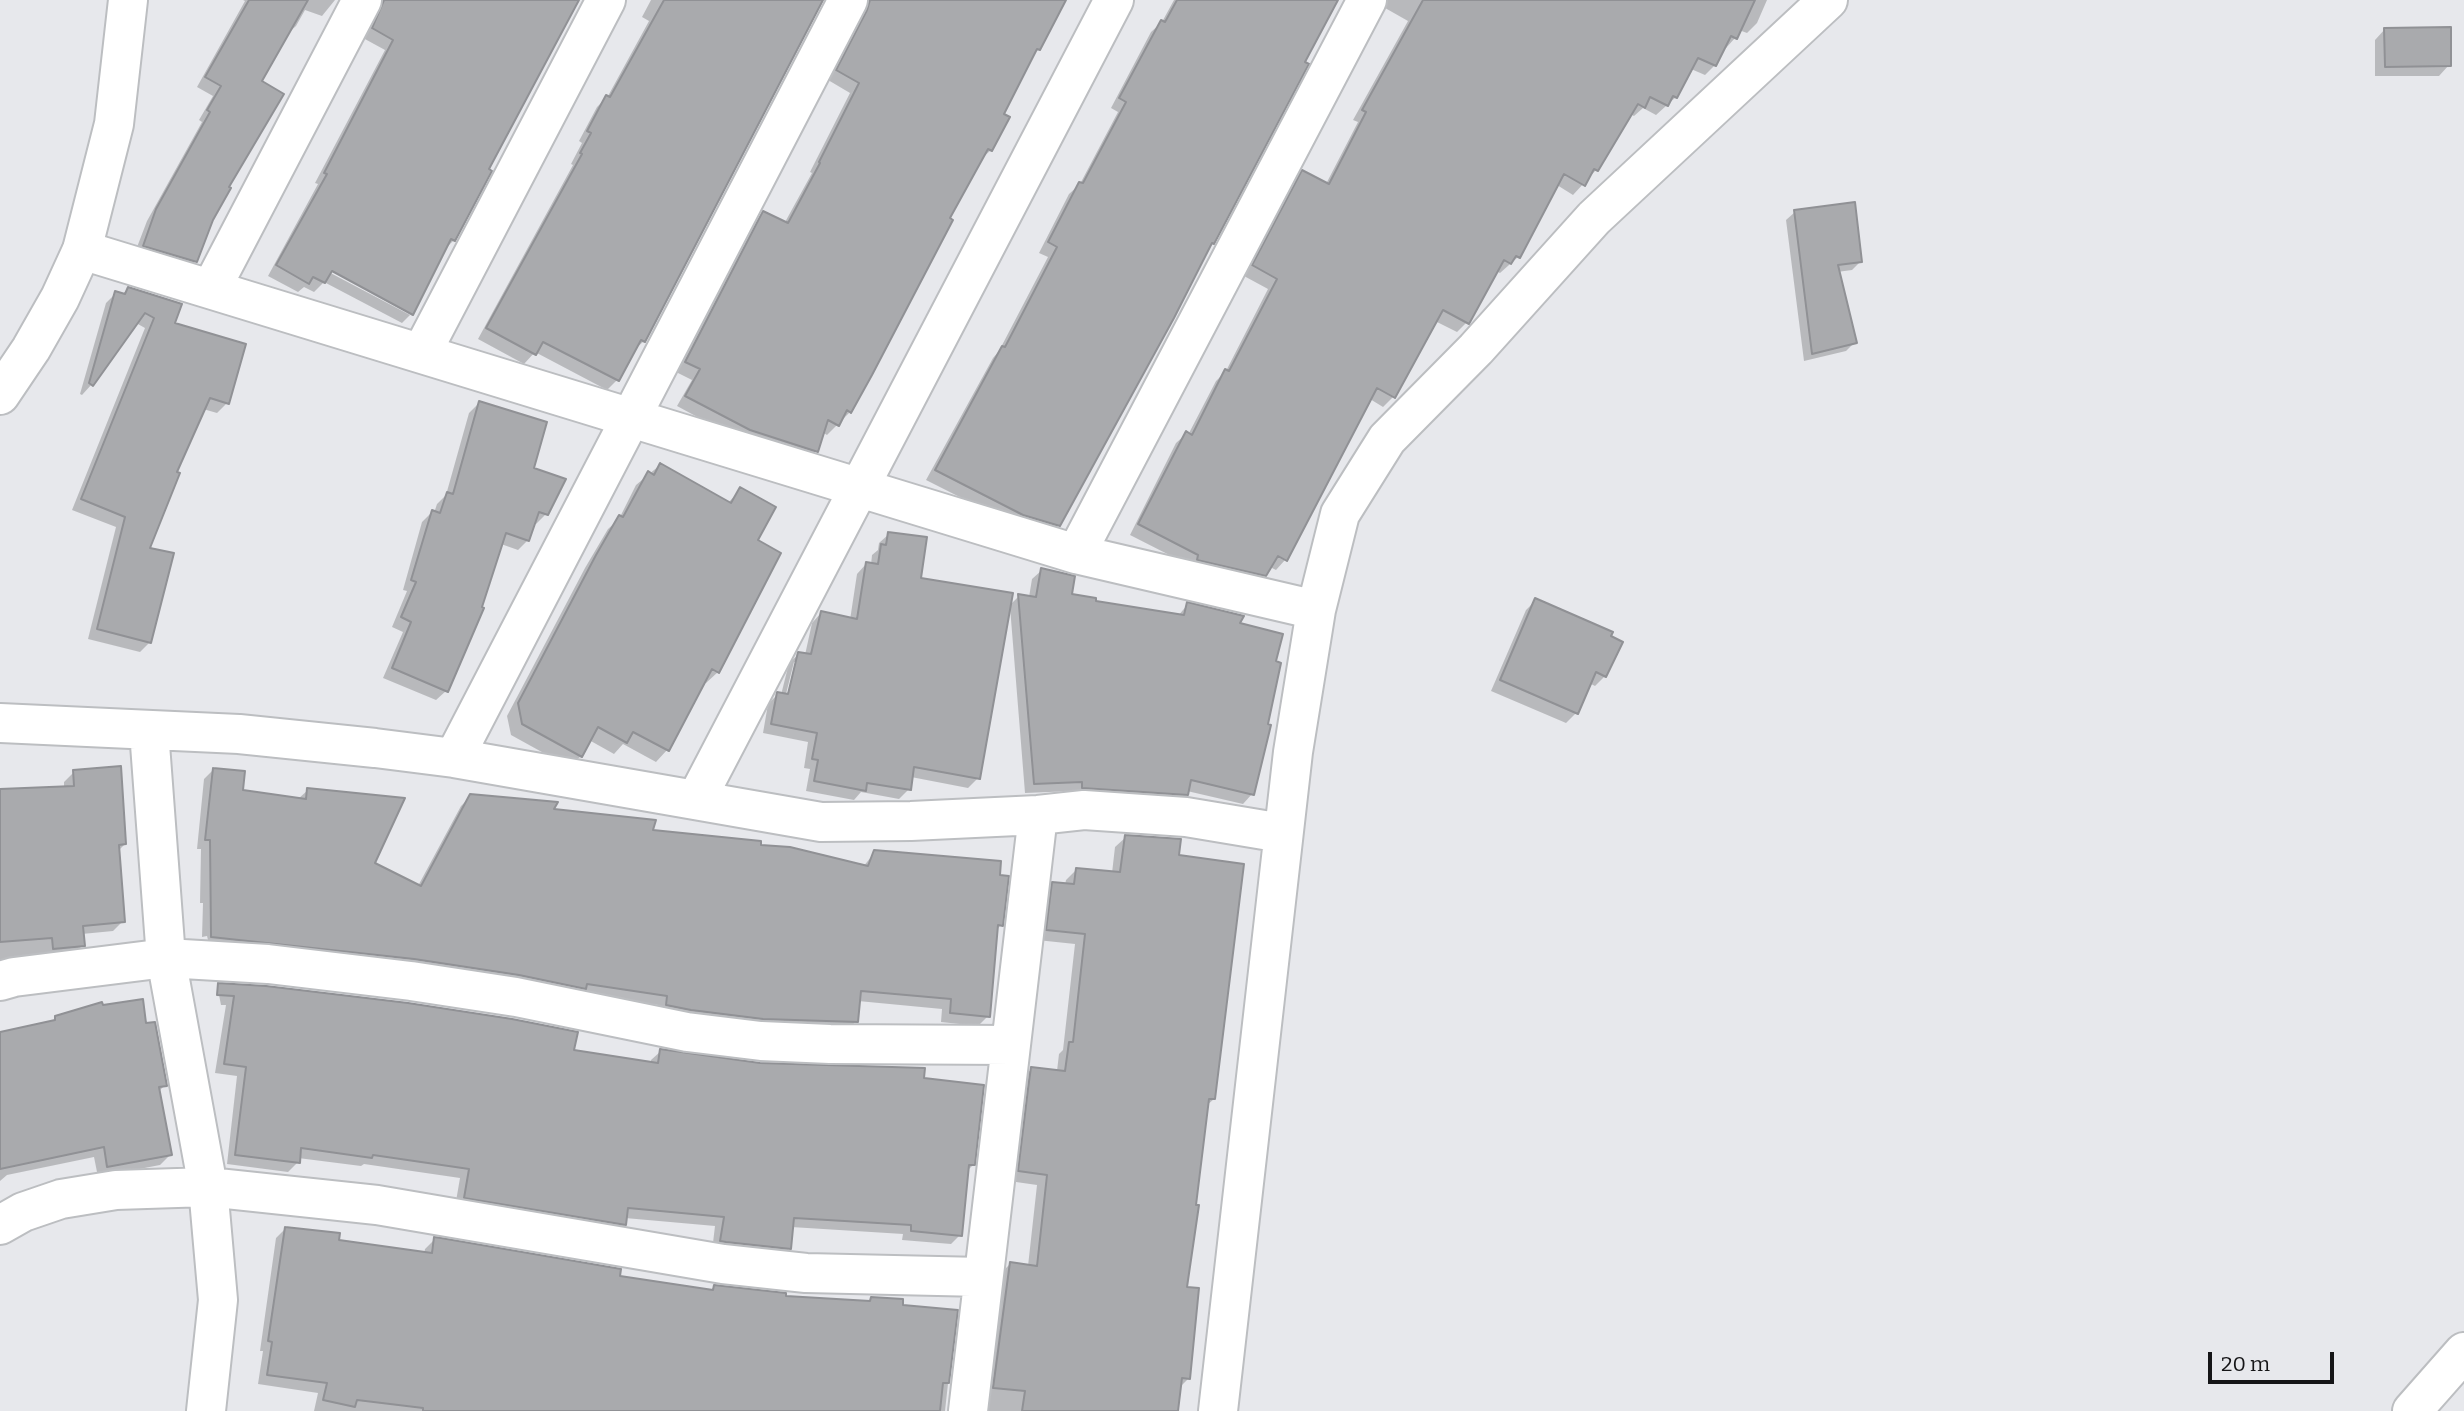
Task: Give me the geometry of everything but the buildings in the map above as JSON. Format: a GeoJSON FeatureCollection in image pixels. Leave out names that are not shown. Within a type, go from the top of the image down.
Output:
{"type":"FeatureCollection","features":[{"type":"Feature","properties":{"kind":"street"},"geometry":{"type":"LineString","coordinates":[[0,395],[31,349],[60,298],[82,250],[114,124],[128,0]]}},
{"type":"Feature","properties":{"kind":"street"},"geometry":{"type":"LineString","coordinates":[[211,289],[362,0]]}},
{"type":"Feature","properties":{"kind":"street"},"geometry":{"type":"LineString","coordinates":[[422,352],[606,0]]}},
{"type":"Feature","properties":{"kind":"street"},"geometry":{"type":"LineString","coordinates":[[454,758],[848,0]]}},
{"type":"Feature","properties":{"kind":"street"},"geometry":{"type":"LineString","coordinates":[[696,800],[1114,0]]}},
{"type":"Feature","properties":{"kind":"street"},"geometry":{"type":"LineString","coordinates":[[1076,554],[1367,0]]}},
{"type":"Feature","properties":{"kind":"street"},"geometry":{"type":"LineString","coordinates":[[1218,1411],[1282,833],[1315,610],[1340,514],[1387,439],[1476,349],[1594,218],[1828,0]]}},
{"type":"Feature","properties":{"kind":"street"},"geometry":{"type":"LineString","coordinates":[[82,250],[1076,554],[1315,610]]}},
{"type":"Feature","properties":{"kind":"street"},"geometry":{"type":"LineString","coordinates":[[0,723],[239,734],[454,758],[821,822],[911,821],[1084,810],[1186,817],[1282,833]]}},
{"type":"Feature","properties":{"kind":"street"},"geometry":{"type":"LineString","coordinates":[[149,731],[166,958],[208,1187],[218,1300],[206,1411]]}},
{"type":"Feature","properties":{"kind":"street"},"geometry":{"type":"LineString","coordinates":[[968,1411],[1038,815]]}},
{"type":"Feature","properties":{"kind":"street"},"geometry":{"type":"LineString","coordinates":[[0,981],[166,958],[268,964],[516,997],[687,1032],[761,1041],[1011,1045]]}},
{"type":"Feature","properties":{"kind":"street"},"geometry":{"type":"LineString","coordinates":[[0,1225],[23,1212],[61,1199],[116,1190],[208,1187],[377,1205],[723,1264],[806,1273],[982,1277]]}},
{"type":"Feature","properties":{"kind":"street"},"geometry":{"type":"LineString","coordinates":[[2412,1411],[2464,1352]]}}]}
